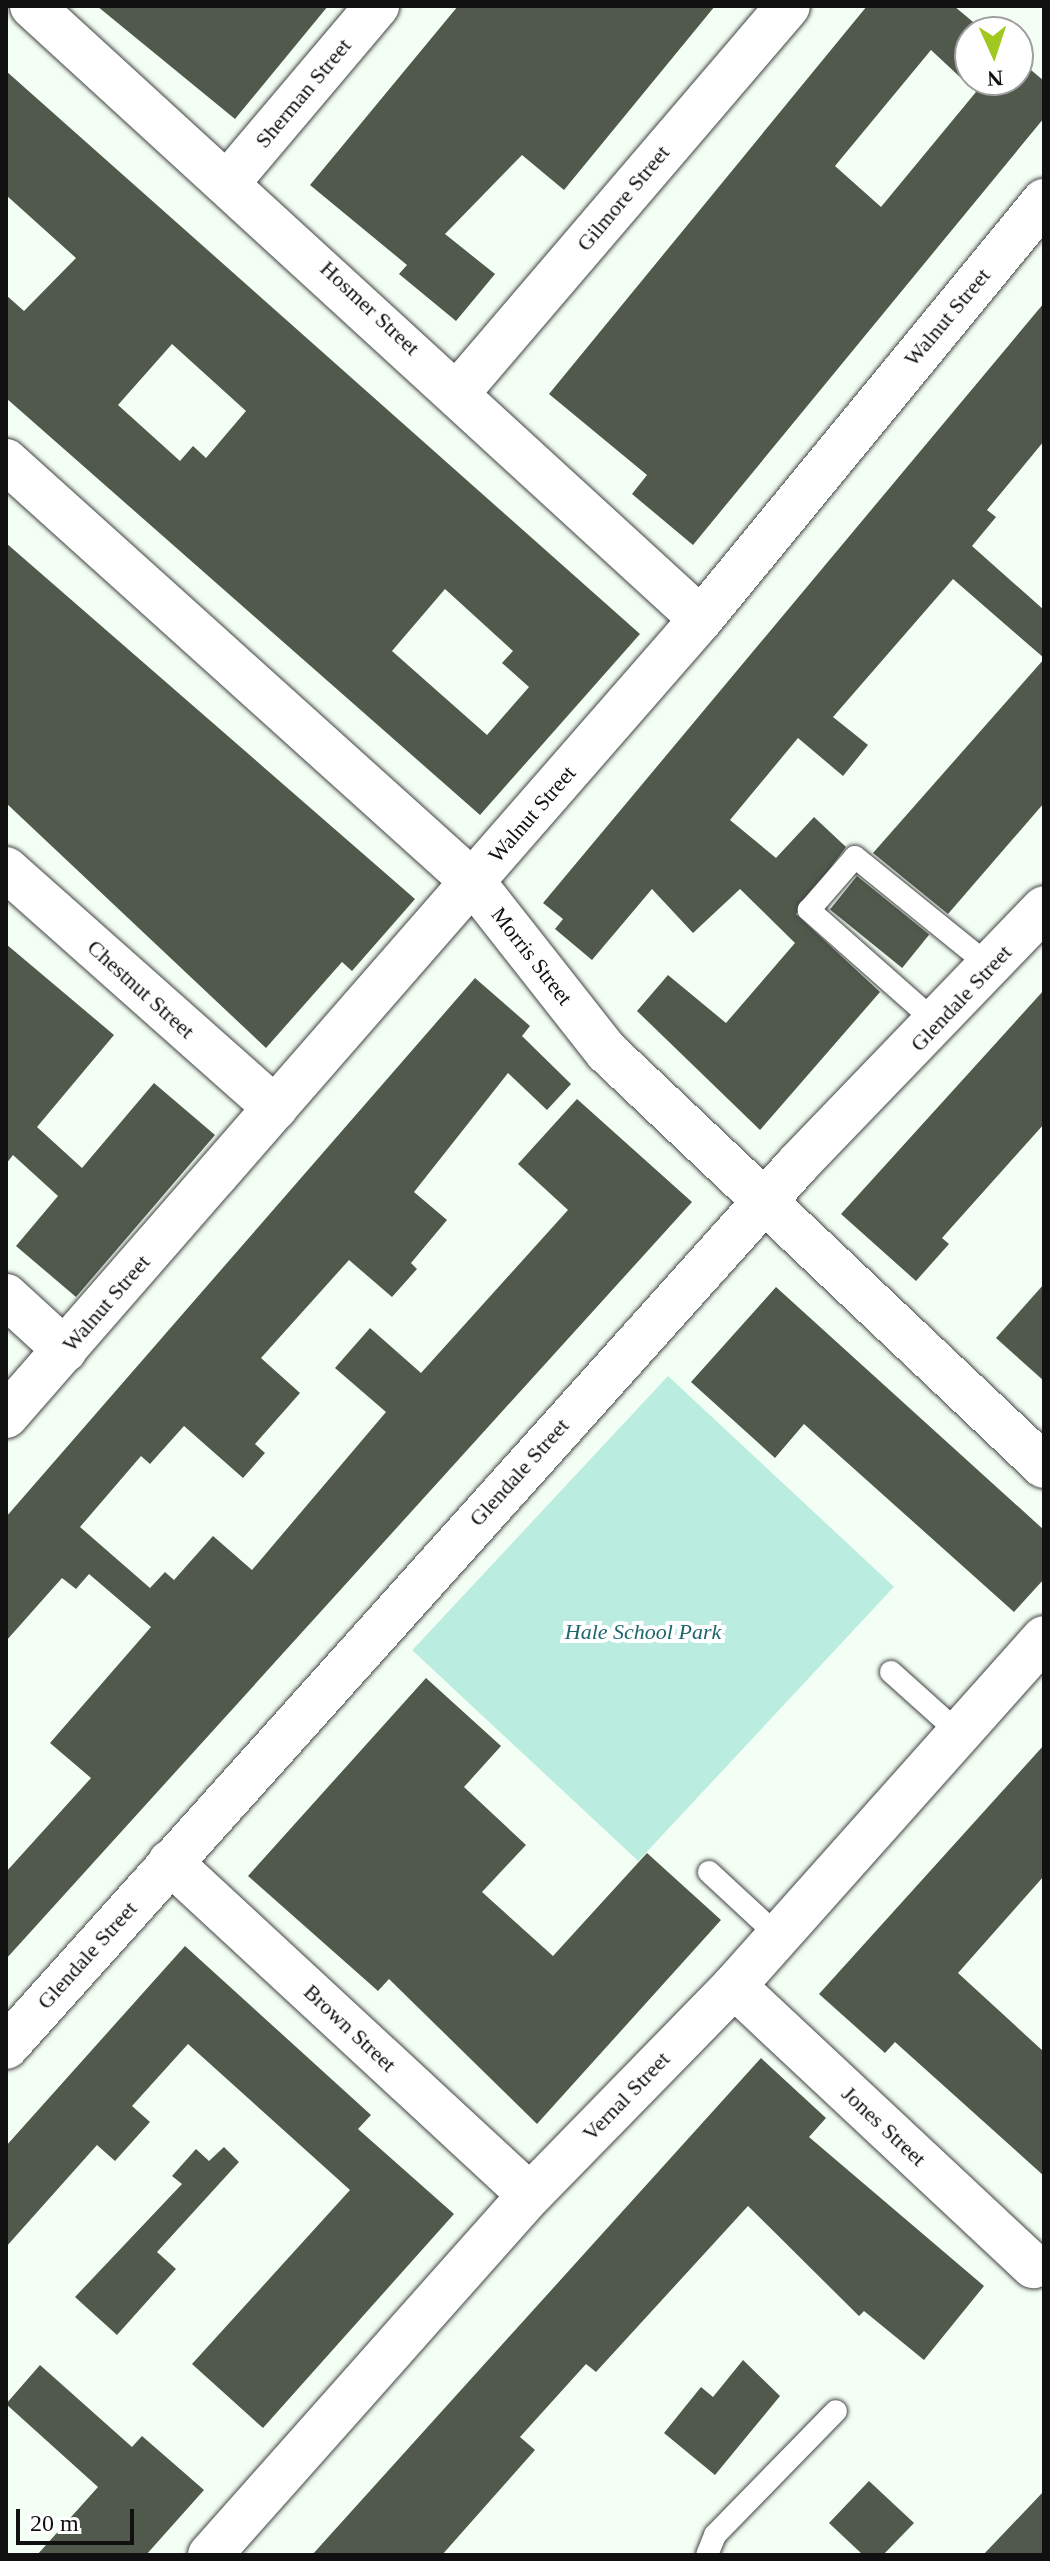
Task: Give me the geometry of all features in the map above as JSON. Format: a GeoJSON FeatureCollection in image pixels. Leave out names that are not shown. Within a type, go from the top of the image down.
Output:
{"type":"FeatureCollection","features":[{"type":"Feature","properties":{"kind":"street","name":"Hosmer Street"},"geometry":{"type":"LineString","coordinates":[[32,6],[230,180],[701,619]]}},
{"type":"Feature","properties":{"kind":"street","name":"Sherman Street"},"geometry":{"type":"LineString","coordinates":[[230,180],[377,6]]}},
{"type":"Feature","properties":{"kind":"street","name":"Gilmore Street"},"geometry":{"type":"LineString","coordinates":[[459,391],[788,6]]}},
{"type":"Feature","properties":{"kind":"street","name":"Walnut Street"},"geometry":{"type":"LineString","coordinates":[[6,1416],[701,619],[1044,201]]}},
{"type":"Feature","properties":{"kind":"street","name":"Morris Street"},"geometry":{"type":"LineString","coordinates":[[6,461],[473,882],[607,1052],[1044,1466]]}},
{"type":"Feature","properties":{"kind":"street","name":"Chestnut Street"},"geometry":{"type":"LineString","coordinates":[[6,869],[275,1108]]}},
{"type":"Feature","properties":{"kind":"street","name":"Glendale Street"},"geometry":{"type":"LineString","coordinates":[[6,2047],[765,1203],[939,1025],[1044,908]]}},
{"type":"Feature","properties":{"kind":"street"},"geometry":{"type":"LineString","coordinates":[[6,1296],[65,1350]]}},
{"type":"Feature","properties":{"kind":"street","name":"Vernal Street"},"geometry":{"type":"LineString","coordinates":[[210,2555],[530,2195],[734,1986],[1042,1644]]}},
{"type":"Feature","properties":{"kind":"street","name":"Brown Street"},"geometry":{"type":"LineString","coordinates":[[170,1862],[530,2195]]}},
{"type":"Feature","properties":{"kind":"street","name":"Jones Street"},"geometry":{"type":"LineString","coordinates":[[734,1986],[1033,2266]]}},
{"type":"Feature","properties":{"kind":"lane"},"geometry":{"type":"LineString","coordinates":[[939,1025],[809,910],[855,857],[991,967]]}},
{"type":"Feature","properties":{"kind":"lane"},"geometry":{"type":"LineString","coordinates":[[891,1672],[959,1733]]}},
{"type":"Feature","properties":{"kind":"lane"},"geometry":{"type":"LineString","coordinates":[[709,1872],[778,1936]]}},
{"type":"Feature","properties":{"kind":"lane"},"geometry":{"type":"LineString","coordinates":[[707,2555],[715,2535],[836,2411]]}},
{"type":"Feature","properties":{"kind":"green space","name":"Hale School Park"},"geometry":{"type":"Polygon","coordinates":[[[668,1376],[894,1587],[638,1861],[412,1650],[668,1376]]]}},
{"type":"Feature","properties":{"kind":"building"},"geometry":{"type":"Polygon","coordinates":[[[97,6],[328,6],[235,119],[97,6]]]}},
{"type":"Feature","properties":{"kind":"building"},"geometry":{"type":"Polygon","coordinates":[[[458,6],[715,6],[564,190],[522,155],[445,234],[495,274],[456,321],[399,274],[407,265],[310,185],[458,6]]]}},
{"type":"Feature","properties":{"kind":"building"},"geometry":{"type":"Polygon","coordinates":[[[867,6],[954,6],[966,16],[954,16],[954,71],[931,50],[835,166],[881,207],[973,96],[1034,96],[1034,73],[1044,81],[1044,118],[693,545],[632,494],[647,475],[549,394],[867,6]]]}},
{"type":"Feature","properties":{"kind":"building"},"geometry":{"type":"Polygon","coordinates":[[[6,71],[640,634],[480,815],[6,398],[6,295],[24,311],[76,258],[6,195],[6,71]],[[172,344],[118,405],[180,461],[193,446],[206,458],[246,411],[172,344]],[[445,589],[392,651],[487,735],[529,687],[502,663],[513,651],[445,589]]]}},
{"type":"Feature","properties":{"kind":"building"},"geometry":{"type":"Polygon","coordinates":[[[1044,303],[1044,441],[987,510],[996,517],[972,546],[1044,610],[1044,658],[953,579],[833,717],[868,745],[843,776],[798,738],[730,820],[776,858],[814,817],[846,847],[796,914],[880,992],[760,1130],[637,1011],[668,975],[726,1023],[795,943],[740,889],[693,933],[652,889],[592,960],[555,929],[563,919],[543,903],[1044,303]]]}},
{"type":"Feature","properties":{"kind":"building"},"geometry":{"type":"Polygon","coordinates":[[[6,543],[415,899],[352,971],[342,962],[266,1048],[6,803],[6,543]]]}},
{"type":"Feature","properties":{"kind":"building"},"geometry":{"type":"Polygon","coordinates":[[[1044,659],[1044,803],[948,914],[873,853],[1044,659]]]}},
{"type":"Feature","properties":{"kind":"building"},"geometry":{"type":"Polygon","coordinates":[[[857,876],[929,935],[902,968],[830,909],[857,876]]]}},
{"type":"Feature","properties":{"kind":"building"},"geometry":{"type":"Polygon","coordinates":[[[6,944],[114,1035],[37,1127],[82,1168],[154,1083],[215,1135],[76,1297],[16,1246],[58,1196],[13,1155],[6,1164],[6,944]]]}},
{"type":"Feature","properties":{"kind":"building"},"geometry":{"type":"Polygon","coordinates":[[[475,978],[530,1026],[522,1036],[571,1084],[547,1110],[508,1073],[414,1192],[447,1220],[411,1263],[417,1269],[392,1297],[349,1260],[261,1358],[300,1393],[255,1444],[265,1453],[243,1478],[184,1426],[150,1464],[141,1456],[80,1527],[150,1588],[165,1572],[174,1580],[213,1536],[252,1570],[386,1412],[335,1368],[370,1328],[421,1373],[568,1210],[518,1164],[577,1099],[692,1202],[6,1959],[6,1872],[91,1778],[50,1743],[151,1627],[89,1574],[76,1589],[62,1578],[6,1641],[6,1517],[475,978]]]}},
{"type":"Feature","properties":{"kind":"building"},"geometry":{"type":"Polygon","coordinates":[[[1044,990],[1044,1124],[942,1238],[949,1244],[916,1281],[841,1214],[1044,990]]]}},
{"type":"Feature","properties":{"kind":"building"},"geometry":{"type":"Polygon","coordinates":[[[1044,1284],[1044,1381],[996,1338],[1044,1284]]]}},
{"type":"Feature","properties":{"kind":"building"},"geometry":{"type":"Polygon","coordinates":[[[776,1287],[1044,1530],[1044,1579],[1014,1612],[804,1424],[775,1458],[691,1382],[776,1287]]]}},
{"type":"Feature","properties":{"kind":"building"},"geometry":{"type":"Polygon","coordinates":[[[426,1678],[501,1746],[464,1787],[526,1845],[482,1892],[553,1956],[647,1853],[721,1920],[537,2124],[389,1979],[378,1991],[248,1876],[426,1678]]]}},
{"type":"Feature","properties":{"kind":"building"},"geometry":{"type":"Polygon","coordinates":[[[1044,1745],[1044,1876],[958,1973],[1044,2052],[1044,2176],[895,2042],[885,2053],[819,1994],[1044,1745]]]}},
{"type":"Feature","properties":{"kind":"building"},"geometry":{"type":"Polygon","coordinates":[[[185,1946],[371,2115],[358,2129],[454,2214],[263,2428],[192,2364],[350,2190],[188,2044],[132,2106],[150,2122],[115,2161],[97,2145],[6,2247],[6,2146],[185,1946]]]}},
{"type":"Feature","properties":{"kind":"building"},"geometry":{"type":"Polygon","coordinates":[[[761,2058],[826,2118],[809,2137],[984,2286],[924,2360],[864,2311],[859,2316],[748,2206],[596,2372],[586,2364],[520,2437],[535,2450],[442,2555],[312,2555],[761,2058]]]}},
{"type":"Feature","properties":{"kind":"building"},"geometry":{"type":"Polygon","coordinates":[[[224,2147],[239,2162],[157,2252],[176,2269],[117,2335],[75,2297],[182,2184],[172,2176],[196,2149],[209,2161],[224,2147]]]}},
{"type":"Feature","properties":{"kind":"building"},"geometry":{"type":"Polygon","coordinates":[[[743,2360],[780,2396],[715,2475],[664,2433],[701,2387],[713,2397],[743,2360]]]}},
{"type":"Feature","properties":{"kind":"building"},"geometry":{"type":"Polygon","coordinates":[[[40,2365],[132,2447],[142,2436],[204,2490],[146,2555],[37,2555],[98,2487],[6,2404],[40,2365]]]}},
{"type":"Feature","properties":{"kind":"building"},"geometry":{"type":"Polygon","coordinates":[[[869,2481],[914,2523],[883,2555],[863,2555],[829,2523],[869,2481]]]}},
{"type":"Feature","properties":{"kind":"building"},"geometry":{"type":"Polygon","coordinates":[[[1044,2491],[1044,2555],[983,2555],[1044,2491]]]}}]}
